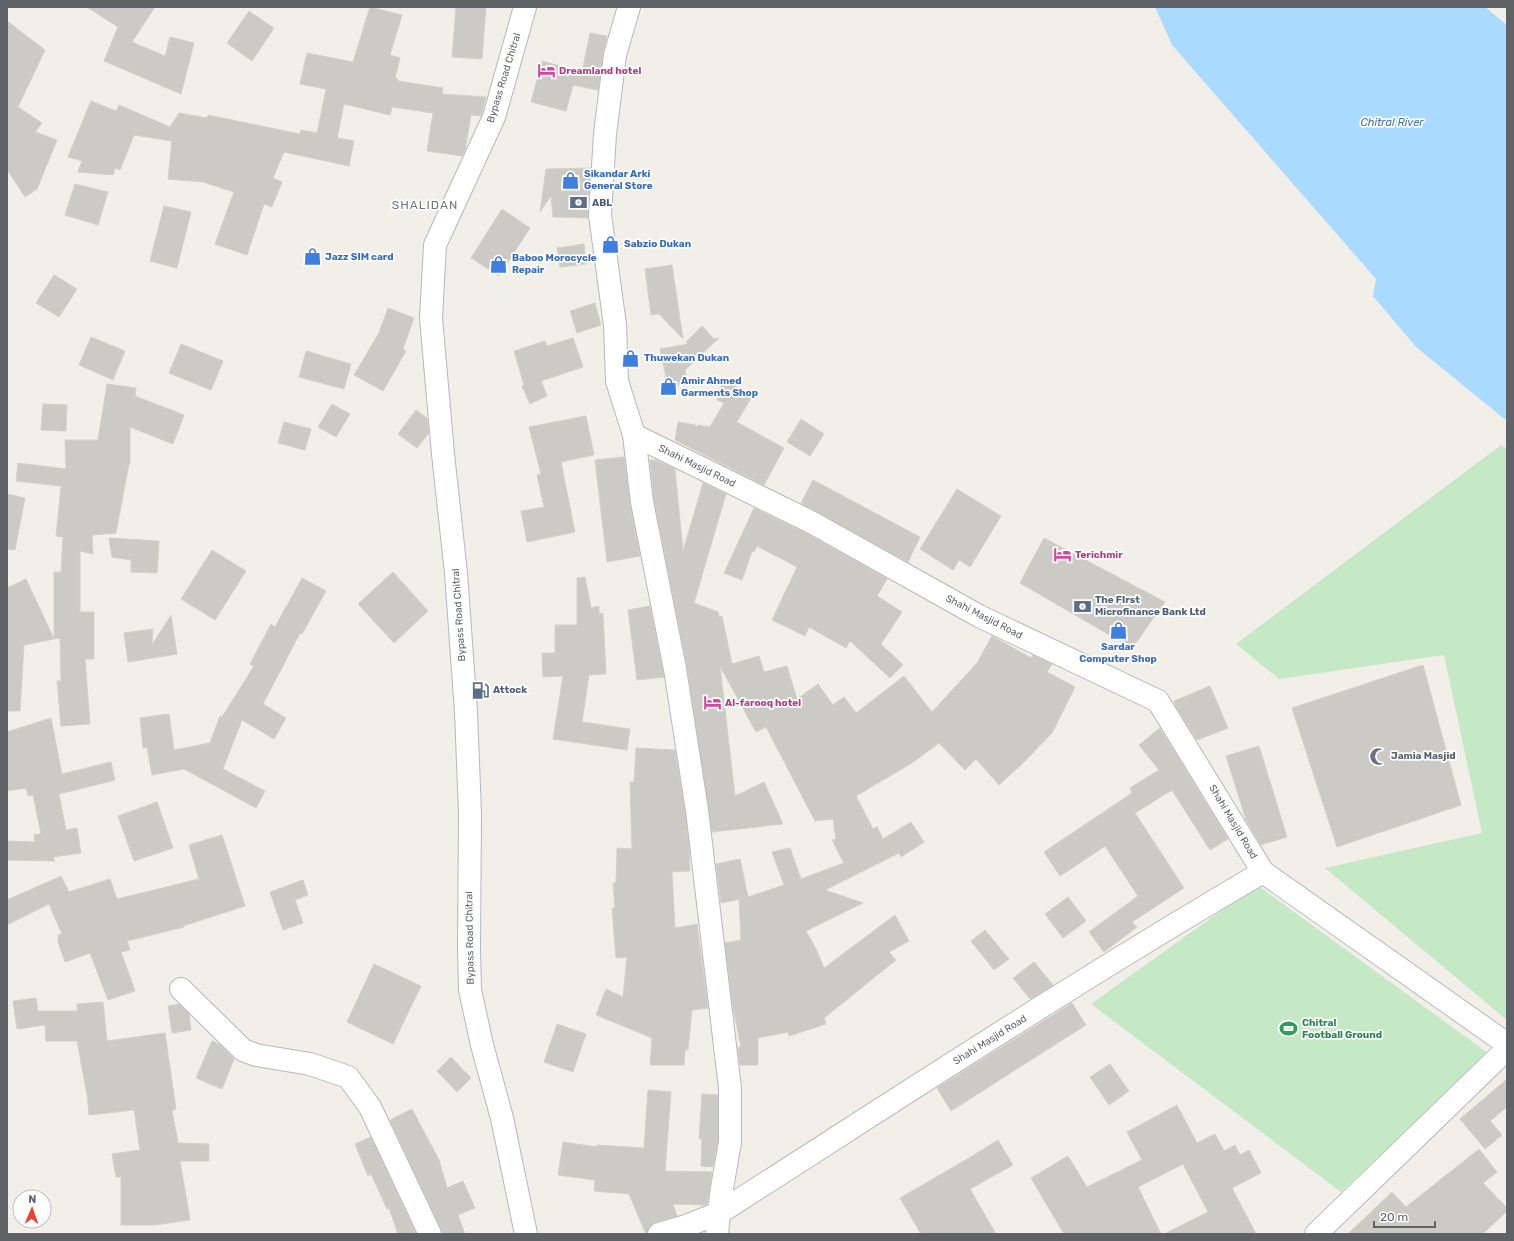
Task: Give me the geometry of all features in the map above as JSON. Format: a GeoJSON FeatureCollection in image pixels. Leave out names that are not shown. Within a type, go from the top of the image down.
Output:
{"type":"FeatureCollection","features":[{"type":"Feature","properties":{"kind":"street","name":"Bypass Road Chitral"},"geometry":{"type":"LineString","coordinates":[[525,7],[494,117],[436,244],[431,318],[443,454],[456,573],[466,712],[470,813],[470,990],[482,1045],[502,1118],[526,1234]]}},
{"type":"Feature","properties":{"kind":"street"},"geometry":{"type":"LineString","coordinates":[[630,7],[615,55],[605,134],[600,215],[615,325],[617,381],[634,435],[642,502],[675,669],[697,810],[730,1088],[730,1142],[721,1194],[718,1224]]}},
{"type":"Feature","properties":{"kind":"street","name":"Shahi Masjid Road"},"geometry":{"type":"LineString","coordinates":[[634,435],[811,522],[979,616],[1158,701],[1263,872],[1507,1044]]}},
{"type":"Feature","properties":{"kind":"street","name":"Shahi Masjid Road"},"geometry":{"type":"LineString","coordinates":[[659,1234],[686,1226],[718,1224],[990,1040],[1183,918],[1263,872]]}},
{"type":"Feature","properties":{"kind":"street"},"geometry":{"type":"LineString","coordinates":[[181,989],[243,1050],[256,1055],[310,1064],[348,1077],[370,1107],[430,1234]]}},
{"type":"Feature","properties":{"kind":"street"},"geometry":{"type":"LineString","coordinates":[[1316,1234],[1507,1049]]}},
{"type":"Feature","properties":{"kind":"green space"},"geometry":{"type":"Polygon","coordinates":[[[1501,445],[1507,449],[1507,1020],[1325,868],[1482,833],[1444,655],[1279,679],[1236,644],[1501,445]]]}},
{"type":"Feature","properties":{"kind":"green space","name":"Chitral Football Ground"},"geometry":{"type":"Polygon","coordinates":[[[1257,885],[1489,1054],[1341,1192],[1091,1004],[1257,885]]]}},
{"type":"Feature","properties":{"kind":"water","name":"Chitral River"},"geometry":{"type":"Polygon","coordinates":[[[1155,7],[1485,7],[1507,25],[1507,421],[1416,347],[1373,296],[1376,279],[1172,45],[1155,7]]]}},
{"type":"Feature","properties":{"kind":"building"},"geometry":{"type":"Polygon","coordinates":[[[87,7],[155,7],[132,42],[165,56],[170,37],[194,43],[181,94],[104,61],[118,27],[87,7]]]}},
{"type":"Feature","properties":{"kind":"building"},"geometry":{"type":"Polygon","coordinates":[[[370,7],[402,15],[390,55],[400,58],[395,78],[398,79],[398,81],[443,88],[442,94],[486,97],[481,116],[471,115],[465,150],[462,156],[427,151],[433,113],[392,107],[390,115],[344,104],[337,138],[354,141],[349,166],[284,152],[273,178],[282,182],[272,207],[264,204],[247,255],[215,244],[234,192],[203,182],[168,179],[172,141],[134,135],[120,170],[115,168],[113,175],[78,172],[82,161],[68,157],[91,101],[116,111],[119,105],[170,127],[179,113],[207,118],[208,115],[300,134],[301,130],[317,133],[326,89],[300,84],[307,53],[353,62],[370,7]]]}},
{"type":"Feature","properties":{"kind":"building"},"geometry":{"type":"Polygon","coordinates":[[[456,7],[486,7],[482,59],[452,57],[456,7]]]}},
{"type":"Feature","properties":{"kind":"building"},"geometry":{"type":"Polygon","coordinates":[[[249,11],[274,28],[252,61],[227,43],[249,11]]]}},
{"type":"Feature","properties":{"kind":"building"},"geometry":{"type":"Polygon","coordinates":[[[7,21],[45,50],[18,107],[42,123],[35,132],[57,140],[37,189],[25,197],[7,169],[7,21]]]}},
{"type":"Feature","properties":{"kind":"building"},"geometry":{"type":"Polygon","coordinates":[[[590,33],[607,36],[598,90],[573,85],[566,111],[531,102],[542,61],[582,72],[590,33]]]}},
{"type":"Feature","properties":{"kind":"building"},"geometry":{"type":"Polygon","coordinates":[[[590,168],[588,218],[553,217],[551,196],[540,212],[546,169],[590,168]]]}},
{"type":"Feature","properties":{"kind":"building"},"geometry":{"type":"Polygon","coordinates":[[[75,184],[108,192],[98,225],[65,215],[75,184]]]}},
{"type":"Feature","properties":{"kind":"building"},"geometry":{"type":"Polygon","coordinates":[[[164,206],[191,212],[177,268],[150,261],[164,206]]]}},
{"type":"Feature","properties":{"kind":"building"},"geometry":{"type":"Polygon","coordinates":[[[502,209],[530,228],[499,276],[471,258],[502,209]]]}},
{"type":"Feature","properties":{"kind":"building"},"geometry":{"type":"Polygon","coordinates":[[[584,244],[586,264],[560,267],[557,248],[584,244]]]}},
{"type":"Feature","properties":{"kind":"building"},"geometry":{"type":"Polygon","coordinates":[[[672,265],[683,339],[659,314],[651,315],[645,269],[672,265]]]}},
{"type":"Feature","properties":{"kind":"building"},"geometry":{"type":"Polygon","coordinates":[[[54,275],[77,289],[59,317],[36,303],[54,275]]]}},
{"type":"Feature","properties":{"kind":"building"},"geometry":{"type":"Polygon","coordinates":[[[595,303],[601,325],[577,333],[570,311],[595,303]]]}},
{"type":"Feature","properties":{"kind":"building"},"geometry":{"type":"Polygon","coordinates":[[[388,308],[414,318],[403,349],[406,351],[383,391],[354,375],[379,333],[388,308]]]}},
{"type":"Feature","properties":{"kind":"building"},"geometry":{"type":"Polygon","coordinates":[[[702,326],[714,339],[719,338],[685,370],[687,383],[668,387],[660,349],[688,344],[686,342],[702,326]]]}},
{"type":"Feature","properties":{"kind":"building"},"geometry":{"type":"Polygon","coordinates":[[[91,337],[125,351],[113,380],[79,365],[91,337]]]}},
{"type":"Feature","properties":{"kind":"building"},"geometry":{"type":"Polygon","coordinates":[[[573,338],[583,367],[541,381],[547,396],[530,404],[522,386],[524,385],[514,351],[545,341],[547,346],[573,338]]]}},
{"type":"Feature","properties":{"kind":"building"},"geometry":{"type":"Polygon","coordinates":[[[181,344],[223,361],[211,390],[169,373],[181,344]]]}},
{"type":"Feature","properties":{"kind":"building"},"geometry":{"type":"Polygon","coordinates":[[[306,351],[351,364],[344,389],[299,377],[306,351]]]}},
{"type":"Feature","properties":{"kind":"building"},"geometry":{"type":"Polygon","coordinates":[[[725,380],[752,396],[737,422],[784,448],[764,485],[675,440],[678,422],[695,425],[696,428],[698,425],[710,427],[724,403],[717,400],[717,393],[725,380]]]}},
{"type":"Feature","properties":{"kind":"building"},"geometry":{"type":"Polygon","coordinates":[[[107,384],[136,388],[135,396],[184,415],[173,444],[130,427],[130,464],[116,533],[92,535],[93,554],[80,551],[80,612],[94,612],[94,659],[85,659],[90,724],[61,726],[57,681],[61,681],[60,638],[54,639],[54,572],[61,572],[63,537],[56,536],[61,486],[16,481],[18,463],[66,469],[65,440],[98,440],[107,384]]]}},
{"type":"Feature","properties":{"kind":"building"},"geometry":{"type":"Polygon","coordinates":[[[43,404],[67,405],[66,431],[41,430],[43,404]]]}},
{"type":"Feature","properties":{"kind":"building"},"geometry":{"type":"Polygon","coordinates":[[[332,404],[350,414],[336,437],[318,427],[332,404]]]}},
{"type":"Feature","properties":{"kind":"building"},"geometry":{"type":"Polygon","coordinates":[[[416,410],[427,418],[429,433],[417,448],[398,434],[416,410]]]}},
{"type":"Feature","properties":{"kind":"building"},"geometry":{"type":"Polygon","coordinates":[[[586,416],[594,455],[561,462],[575,532],[527,542],[521,511],[544,507],[537,475],[541,474],[529,427],[586,416]]]}},
{"type":"Feature","properties":{"kind":"building"},"geometry":{"type":"Polygon","coordinates":[[[801,419],[824,434],[810,456],[787,442],[801,419]]]}},
{"type":"Feature","properties":{"kind":"building"},"geometry":{"type":"Polygon","coordinates":[[[284,422],[311,429],[305,450],[278,443],[284,422]]]}},
{"type":"Feature","properties":{"kind":"building"},"geometry":{"type":"Polygon","coordinates":[[[624,457],[630,504],[640,556],[607,562],[595,460],[624,457]]]}},
{"type":"Feature","properties":{"kind":"building"},"geometry":{"type":"Polygon","coordinates":[[[650,460],[656,460],[675,469],[683,551],[703,483],[726,494],[694,603],[718,612],[719,617],[722,616],[732,664],[759,656],[764,672],[787,666],[797,699],[818,684],[833,705],[844,697],[856,713],[904,676],[932,712],[977,663],[992,636],[1031,658],[1033,655],[1052,664],[1047,672],[1075,687],[1052,733],[999,785],[976,759],[965,770],[939,743],[912,763],[856,796],[873,829],[877,827],[883,839],[911,822],[924,842],[901,857],[899,853],[825,890],[863,903],[806,931],[824,968],[895,915],[909,941],[889,952],[896,960],[824,1018],[826,1024],[789,1036],[788,1032],[758,1038],[758,1065],[740,1065],[738,1047],[741,1047],[733,1008],[725,943],[741,940],[739,900],[745,898],[721,903],[716,864],[740,859],[748,897],[784,885],[772,852],[790,848],[801,879],[844,863],[832,840],[836,839],[833,819],[815,821],[766,727],[756,732],[720,666],[735,796],[764,782],[783,824],[712,832],[687,667],[654,500],[650,460]]]}},
{"type":"Feature","properties":{"kind":"building"},"geometry":{"type":"Polygon","coordinates":[[[813,480],[920,537],[908,562],[801,503],[813,480]]]}},
{"type":"Feature","properties":{"kind":"building"},"geometry":{"type":"Polygon","coordinates":[[[957,489],[1001,516],[970,567],[959,560],[953,570],[920,549],[957,489]]]}},
{"type":"Feature","properties":{"kind":"building"},"geometry":{"type":"Polygon","coordinates":[[[7,494],[25,498],[15,550],[7,549],[7,494]]]}},
{"type":"Feature","properties":{"kind":"building"},"geometry":{"type":"Polygon","coordinates":[[[754,508],[805,533],[887,579],[877,596],[902,612],[881,644],[903,665],[890,678],[850,641],[846,648],[809,627],[805,636],[772,620],[797,567],[757,546],[754,552],[752,551],[742,580],[724,573],[754,508]]]}},
{"type":"Feature","properties":{"kind":"building"},"geometry":{"type":"Polygon","coordinates":[[[109,538],[159,541],[157,573],[131,572],[131,560],[112,557],[109,538]]]}},
{"type":"Feature","properties":{"kind":"building"},"geometry":{"type":"Polygon","coordinates":[[[1044,538],[1165,602],[1132,648],[1020,583],[1044,538]]]}},
{"type":"Feature","properties":{"kind":"building"},"geometry":{"type":"Polygon","coordinates":[[[212,550],[246,571],[215,620],[181,599],[212,550]]]}},
{"type":"Feature","properties":{"kind":"building"},"geometry":{"type":"Polygon","coordinates":[[[393,572],[428,611],[394,643],[358,604],[393,572]]]}},
{"type":"Feature","properties":{"kind":"building"},"geometry":{"type":"Polygon","coordinates":[[[585,577],[591,608],[599,606],[599,614],[603,613],[606,674],[589,675],[582,722],[630,729],[627,750],[553,739],[563,676],[543,677],[542,653],[555,653],[555,625],[577,625],[577,578],[585,577]]]}},
{"type":"Feature","properties":{"kind":"building"},"geometry":{"type":"Polygon","coordinates":[[[302,578],[326,591],[302,634],[300,633],[263,704],[286,718],[274,739],[242,720],[223,769],[265,791],[256,808],[184,769],[152,775],[147,747],[143,748],[140,718],[169,714],[174,750],[210,743],[220,716],[222,717],[254,666],[250,664],[271,624],[275,627],[302,578]]]}},
{"type":"Feature","properties":{"kind":"building"},"geometry":{"type":"Polygon","coordinates":[[[26,579],[54,639],[24,645],[20,711],[7,711],[7,588],[26,579]]]}},
{"type":"Feature","properties":{"kind":"building"},"geometry":{"type":"Polygon","coordinates":[[[650,606],[664,677],[637,680],[628,610],[650,606]]]}},
{"type":"Feature","properties":{"kind":"building"},"geometry":{"type":"Polygon","coordinates":[[[171,615],[177,654],[128,662],[124,633],[153,629],[152,645],[171,615]]]}},
{"type":"Feature","properties":{"kind":"building","name":"Jamia Masjid"},"geometry":{"type":"Polygon","coordinates":[[[1423,665],[1461,805],[1337,847],[1292,708],[1423,665]]]}},
{"type":"Feature","properties":{"kind":"building"},"geometry":{"type":"Polygon","coordinates":[[[1210,686],[1228,728],[1197,740],[1177,709],[1174,701],[1210,686]]]}},
{"type":"Feature","properties":{"kind":"building"},"geometry":{"type":"Polygon","coordinates":[[[51,718],[62,774],[111,762],[115,780],[59,794],[66,830],[77,828],[81,853],[53,857],[55,861],[7,860],[7,841],[35,842],[34,835],[41,834],[33,795],[28,796],[26,788],[7,791],[7,732],[51,718]]]}},
{"type":"Feature","properties":{"kind":"building"},"geometry":{"type":"Polygon","coordinates":[[[1160,728],[1228,839],[1210,850],[1172,790],[1135,813],[1184,888],[1132,922],[1137,927],[1104,952],[1089,932],[1138,896],[1105,846],[1060,876],[1044,852],[1132,793],[1130,788],[1159,770],[1139,745],[1160,728]]]}},
{"type":"Feature","properties":{"kind":"building"},"geometry":{"type":"Polygon","coordinates":[[[1259,746],[1287,837],[1261,845],[1246,820],[1226,756],[1259,746]]]}},
{"type":"Feature","properties":{"kind":"building"},"geometry":{"type":"Polygon","coordinates":[[[636,748],[675,750],[685,812],[690,871],[672,872],[675,928],[697,924],[708,1008],[692,1010],[688,1050],[685,1050],[684,1065],[650,1065],[652,1038],[596,1015],[606,989],[623,997],[627,957],[616,958],[612,908],[615,908],[613,883],[616,882],[617,848],[632,849],[630,782],[634,782],[636,748]]]}},
{"type":"Feature","properties":{"kind":"building"},"geometry":{"type":"Polygon","coordinates":[[[157,802],[173,848],[134,861],[118,816],[157,802]]]}},
{"type":"Feature","properties":{"kind":"building"},"geometry":{"type":"Polygon","coordinates":[[[222,835],[245,906],[183,926],[184,927],[127,941],[130,950],[121,952],[135,991],[108,1000],[90,953],[65,962],[58,942],[58,935],[62,934],[49,904],[7,925],[7,900],[61,876],[69,892],[110,879],[117,899],[199,879],[189,845],[222,835]]]}},
{"type":"Feature","properties":{"kind":"building"},"geometry":{"type":"Polygon","coordinates":[[[303,880],[308,895],[295,900],[303,923],[283,930],[270,892],[303,880]]]}},
{"type":"Feature","properties":{"kind":"building"},"geometry":{"type":"Polygon","coordinates":[[[1068,897],[1086,921],[1063,938],[1045,914],[1068,897]]]}},
{"type":"Feature","properties":{"kind":"building"},"geometry":{"type":"Polygon","coordinates":[[[985,930],[1009,959],[994,970],[971,941],[985,930]]]}},
{"type":"Feature","properties":{"kind":"building"},"geometry":{"type":"Polygon","coordinates":[[[1034,962],[1053,985],[1030,999],[1013,978],[1034,962]]]}},
{"type":"Feature","properties":{"kind":"building"},"geometry":{"type":"Polygon","coordinates":[[[374,964],[421,986],[393,1044],[347,1022],[374,964]]]}},
{"type":"Feature","properties":{"kind":"building"},"geometry":{"type":"Polygon","coordinates":[[[36,998],[38,1011],[77,1011],[77,1004],[103,1002],[107,1041],[165,1033],[176,1109],[172,1110],[178,1143],[209,1144],[209,1161],[180,1161],[190,1220],[154,1225],[121,1225],[121,1177],[116,1177],[112,1154],[140,1150],[134,1110],[89,1115],[87,1095],[77,1041],[46,1041],[45,1025],[17,1029],[13,1001],[36,998]]]}},
{"type":"Feature","properties":{"kind":"building"},"geometry":{"type":"Polygon","coordinates":[[[1072,1003],[1086,1025],[951,1111],[937,1088],[1072,1003]]]}},
{"type":"Feature","properties":{"kind":"building"},"geometry":{"type":"Polygon","coordinates":[[[179,1004],[189,1014],[191,1030],[172,1033],[168,1006],[179,1004]]]}},
{"type":"Feature","properties":{"kind":"building"},"geometry":{"type":"Polygon","coordinates":[[[557,1024],[586,1034],[573,1072],[544,1062],[557,1024]]]}},
{"type":"Feature","properties":{"kind":"building"},"geometry":{"type":"Polygon","coordinates":[[[212,1041],[219,1044],[234,1059],[222,1089],[196,1078],[212,1041]]]}},
{"type":"Feature","properties":{"kind":"building"},"geometry":{"type":"Polygon","coordinates":[[[451,1057],[471,1078],[457,1092],[437,1071],[451,1057]]]}},
{"type":"Feature","properties":{"kind":"building"},"geometry":{"type":"Polygon","coordinates":[[[1110,1064],[1129,1091],[1109,1105],[1090,1077],[1110,1064]]]}},
{"type":"Feature","properties":{"kind":"building"},"geometry":{"type":"Polygon","coordinates":[[[1507,1079],[1507,1107],[1490,1121],[1502,1135],[1485,1149],[1460,1119],[1507,1079]]]}},
{"type":"Feature","properties":{"kind":"building"},"geometry":{"type":"Polygon","coordinates":[[[648,1090],[671,1092],[665,1171],[712,1172],[707,1204],[673,1204],[677,1216],[655,1222],[650,1226],[646,1234],[629,1194],[594,1191],[595,1180],[558,1175],[563,1142],[597,1147],[597,1145],[644,1148],[648,1090]]]}},
{"type":"Feature","properties":{"kind":"building"},"geometry":{"type":"Polygon","coordinates":[[[702,1094],[718,1095],[718,1141],[713,1167],[701,1166],[702,1139],[699,1139],[702,1094]]]}},
{"type":"Feature","properties":{"kind":"building"},"geometry":{"type":"Polygon","coordinates":[[[1177,1105],[1197,1143],[1215,1134],[1224,1151],[1235,1145],[1240,1155],[1249,1150],[1261,1173],[1232,1188],[1256,1234],[1164,1234],[1208,1212],[1183,1164],[1138,1187],[1161,1234],[1064,1234],[1031,1178],[1068,1156],[1087,1187],[1142,1160],[1127,1132],[1177,1105]]]}},
{"type":"Feature","properties":{"kind":"building"},"geometry":{"type":"Polygon","coordinates":[[[412,1109],[439,1160],[447,1188],[463,1181],[475,1208],[458,1215],[465,1234],[442,1234],[390,1120],[412,1109]]]}},
{"type":"Feature","properties":{"kind":"building"},"geometry":{"type":"Polygon","coordinates":[[[371,1137],[416,1234],[398,1234],[389,1208],[387,1209],[371,1174],[368,1176],[355,1144],[371,1137]]]}},
{"type":"Feature","properties":{"kind":"building"},"geometry":{"type":"Polygon","coordinates":[[[998,1140],[1013,1165],[970,1189],[996,1234],[921,1234],[900,1198],[998,1140]]]}},
{"type":"Feature","properties":{"kind":"building"},"geometry":{"type":"Polygon","coordinates":[[[1479,1149],[1497,1172],[1483,1183],[1507,1208],[1507,1211],[1483,1234],[1348,1234],[1392,1192],[1406,1207],[1479,1149]]]}},
{"type":"Feature","properties":{"kind":"place","name":"Dreamland hotel"},"geometry":{"type":"Point","coordinates":[546,71]}},
{"type":"Feature","properties":{"kind":"place","name":"Sikandar Arki General Store"},"geometry":{"type":"Point","coordinates":[571,180]}},
{"type":"Feature","properties":{"kind":"place","name":"ABL"},"geometry":{"type":"Point","coordinates":[579,203]}},
{"type":"Feature","properties":{"kind":"place","name":"Sabzio Dukan"},"geometry":{"type":"Point","coordinates":[611,244]}},
{"type":"Feature","properties":{"kind":"place","name":"Jazz SIM card"},"geometry":{"type":"Point","coordinates":[312,257]}},
{"type":"Feature","properties":{"kind":"place","name":"Baboo Morocycle Repair"},"geometry":{"type":"Point","coordinates":[499,264]}},
{"type":"Feature","properties":{"kind":"place","name":"Thuwekan Dukan"},"geometry":{"type":"Point","coordinates":[631,358]}},
{"type":"Feature","properties":{"kind":"place","name":"Amir Ahmed Garments Shop"},"geometry":{"type":"Point","coordinates":[668,387]}},
{"type":"Feature","properties":{"kind":"place","name":"Terichmir"},"geometry":{"type":"Point","coordinates":[1062,555]}},
{"type":"Feature","properties":{"kind":"place","name":"The FIrst Microfinance Bank Ltd"},"geometry":{"type":"Point","coordinates":[1082,606]}},
{"type":"Feature","properties":{"kind":"place","name":"Sardar Computer Shop"},"geometry":{"type":"Point","coordinates":[1118,630]}},
{"type":"Feature","properties":{"kind":"place","name":"Attock"},"geometry":{"type":"Point","coordinates":[480,690]}},
{"type":"Feature","properties":{"kind":"place","name":"Al-farooq hotel"},"geometry":{"type":"Point","coordinates":[712,703]}},
{"type":"Feature","properties":{"kind":"place","name":"Jamia Masjid"},"geometry":{"type":"Point","coordinates":[1378,756]}},
{"type":"Feature","properties":{"kind":"place","name":"Chitral Football Ground"},"geometry":{"type":"Point","coordinates":[1289,1029]}},
{"type":"Feature","properties":{"kind":"district","name":"SHALIDAN"},"geometry":{"type":"Point","coordinates":[425,205]}}]}
